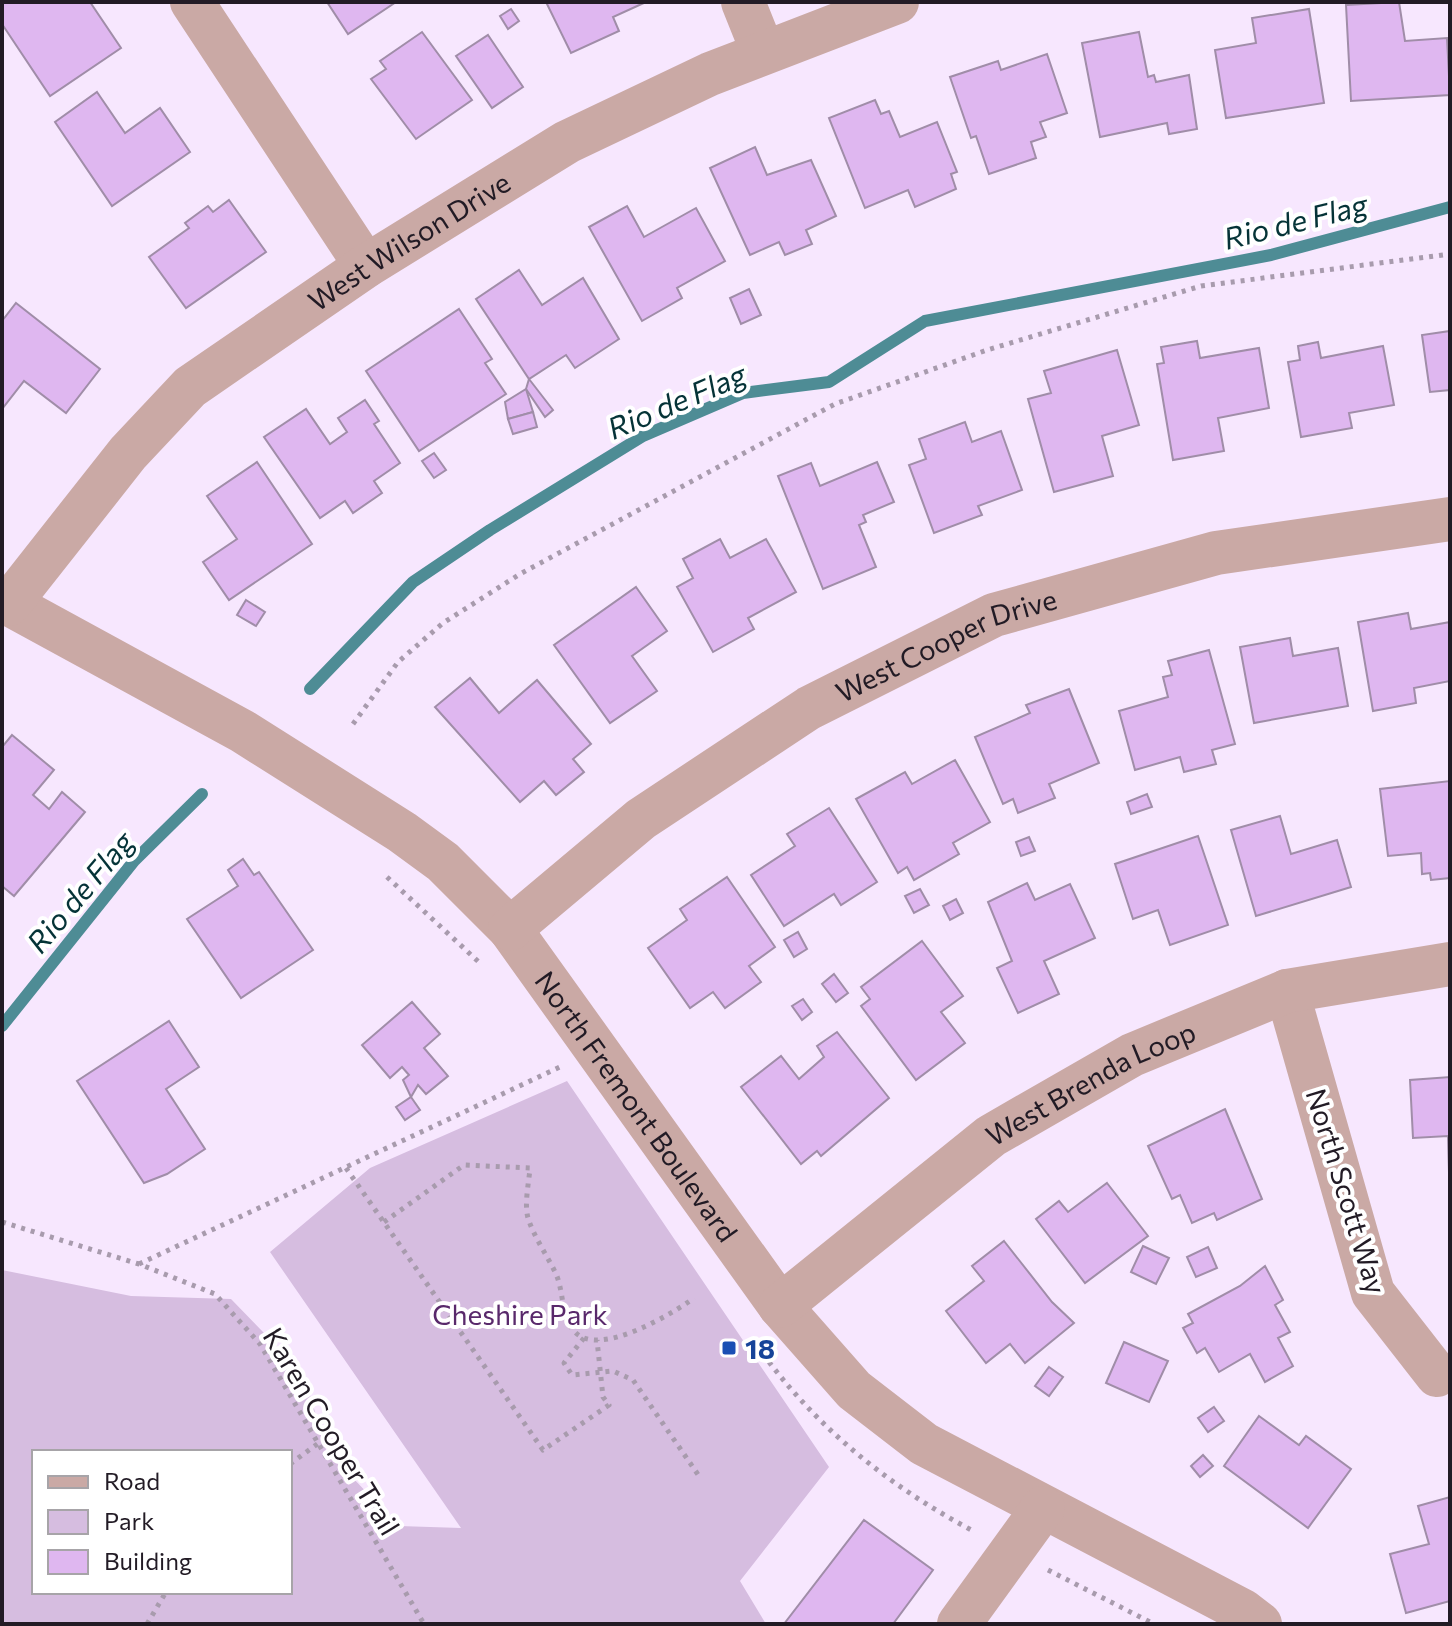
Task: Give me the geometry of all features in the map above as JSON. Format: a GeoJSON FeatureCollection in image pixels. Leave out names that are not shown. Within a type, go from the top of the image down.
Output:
{"type":"FeatureCollection","features":[{"type":"Feature","properties":{"kind":"street"},"geometry":{"type":"LineString","coordinates":[[192,2],[366,266]]}},
{"type":"Feature","properties":{"kind":"street"},"geometry":{"type":"LineString","coordinates":[[743,2],[763,52]]}},
{"type":"Feature","properties":{"kind":"street","name":"West Wilson Drive"},"geometry":{"type":"LineString","coordinates":[[5,602],[128,453],[190,387],[366,266],[567,142],[763,52],[897,2]]}},
{"type":"Feature","properties":{"kind":"street","name":"West Cooper Drive"},"geometry":{"type":"LineString","coordinates":[[510,929],[641,819],[809,708],[994,615],[1216,553],[1450,519]]}},
{"type":"Feature","properties":{"kind":"street","name":"North Fremont Boulevard"},"geometry":{"type":"LineString","coordinates":[[5,602],[242,731],[402,832],[443,862],[510,929],[780,1306],[854,1390],[924,1444],[1243,1611],[1260,1624]]}},
{"type":"Feature","properties":{"kind":"street","name":"West Brenda Loop"},"geometry":{"type":"LineString","coordinates":[[780,1306],[991,1136],[1132,1055],[1287,991],[1450,964]]}},
{"type":"Feature","properties":{"kind":"street","name":"North Scott Way"},"geometry":{"type":"LineString","coordinates":[[1287,991],[1373,1293],[1437,1375]]}},
{"type":"Feature","properties":{"kind":"street"},"geometry":{"type":"LineString","coordinates":[[959,1624],[1043,1508]]}},
{"type":"Feature","properties":{"kind":"path"},"geometry":{"type":"LineString","coordinates":[[353,724],[398,662],[443,623],[520,574],[835,404],[987,350],[1201,286],[1450,254]]}},
{"type":"Feature","properties":{"kind":"path"},"geometry":{"type":"LineString","coordinates":[[381,871],[492,978]]}},
{"type":"Feature","properties":{"kind":"path"},"geometry":{"type":"LineString","coordinates":[[139,1264],[561,1066],[551,1054]]}},
{"type":"Feature","properties":{"kind":"path"},"geometry":{"type":"LineString","coordinates":[[383,1222],[464,1165],[530,1168],[527,1215],[557,1278],[569,1323],[584,1338],[597,1340],[656,1323],[694,1298]]}},
{"type":"Feature","properties":{"kind":"path"},"geometry":{"type":"LineString","coordinates":[[346,1168],[543,1450],[609,1405],[603,1397],[597,1340]]}},
{"type":"Feature","properties":{"kind":"path","name":"Karen Cooper Trail"},"geometry":{"type":"LineString","coordinates":[[2,1222],[139,1264],[215,1294],[260,1344],[424,1624]]}},
{"type":"Feature","properties":{"kind":"path"},"geometry":{"type":"LineString","coordinates":[[584,1338],[564,1363],[572,1375],[613,1371],[633,1380],[699,1476]]}},
{"type":"Feature","properties":{"kind":"path"},"geometry":{"type":"LineString","coordinates":[[292,1463],[320,1442]]}},
{"type":"Feature","properties":{"kind":"path"},"geometry":{"type":"LineString","coordinates":[[147,1624],[165,1594]]}},
{"type":"Feature","properties":{"kind":"green space","name":"Cheshire Park"},"geometry":{"type":"Polygon","coordinates":[[[567,1081],[829,1467],[740,1581],[766,1624],[2,1624],[2,1270],[131,1296],[231,1299],[304,1374],[326,1450],[399,1526],[461,1528],[270,1252],[370,1168],[567,1081]]]}},
{"type":"Feature","properties":{"kind":"building"},"geometry":{"type":"Polygon","coordinates":[[[2,2],[90,2],[121,48],[50,96],[2,24],[2,2]]]}},
{"type":"Feature","properties":{"kind":"building"},"geometry":{"type":"Polygon","coordinates":[[[327,2],[396,2],[348,34],[327,2]]]}},
{"type":"Feature","properties":{"kind":"building"},"geometry":{"type":"Polygon","coordinates":[[[546,2],[646,2],[613,17],[619,31],[571,53],[546,2]]]}},
{"type":"Feature","properties":{"kind":"building"},"geometry":{"type":"Polygon","coordinates":[[[1399,2],[1405,41],[1447,38],[1450,95],[1351,101],[1346,5],[1399,2]]]}},
{"type":"Feature","properties":{"kind":"building"},"geometry":{"type":"Polygon","coordinates":[[[511,9],[519,21],[508,29],[500,16],[511,9]]]}},
{"type":"Feature","properties":{"kind":"building"},"geometry":{"type":"Polygon","coordinates":[[[1309,9],[1324,103],[1226,118],[1215,50],[1256,43],[1252,18],[1309,9]]]}},
{"type":"Feature","properties":{"kind":"building"},"geometry":{"type":"Polygon","coordinates":[[[422,32],[472,100],[416,139],[371,79],[386,69],[380,61],[422,32]]]}},
{"type":"Feature","properties":{"kind":"building"},"geometry":{"type":"Polygon","coordinates":[[[1139,32],[1148,77],[1154,75],[1156,82],[1189,75],[1197,129],[1169,134],[1167,123],[1100,137],[1082,43],[1139,32]]]}},
{"type":"Feature","properties":{"kind":"building"},"geometry":{"type":"Polygon","coordinates":[[[488,35],[523,87],[492,108],[456,56],[488,35]]]}},
{"type":"Feature","properties":{"kind":"building"},"geometry":{"type":"Polygon","coordinates":[[[1047,54],[1067,113],[1040,122],[1046,137],[1031,142],[1036,158],[989,174],[976,136],[971,138],[950,77],[998,61],[1001,70],[1047,54]]]}},
{"type":"Feature","properties":{"kind":"building"},"geometry":{"type":"Polygon","coordinates":[[[97,92],[125,133],[160,108],[190,152],[112,206],[55,122],[97,92]]]}},
{"type":"Feature","properties":{"kind":"building"},"geometry":{"type":"Polygon","coordinates":[[[875,100],[881,114],[889,111],[900,137],[937,122],[957,172],[951,174],[956,189],[915,207],[908,190],[865,208],[829,118],[875,100]]]}},
{"type":"Feature","properties":{"kind":"building"},"geometry":{"type":"Polygon","coordinates":[[[755,147],[767,175],[811,160],[836,216],[806,230],[812,244],[785,255],[779,242],[750,255],[710,168],[755,147]]]}},
{"type":"Feature","properties":{"kind":"building"},"geometry":{"type":"Polygon","coordinates":[[[229,200],[266,252],[186,308],[149,257],[189,228],[185,223],[208,206],[213,212],[229,200]]]}},
{"type":"Feature","properties":{"kind":"building"},"geometry":{"type":"Polygon","coordinates":[[[627,206],[644,237],[696,208],[725,261],[677,288],[682,298],[642,321],[589,227],[627,206]]]}},
{"type":"Feature","properties":{"kind":"building"},"geometry":{"type":"Polygon","coordinates":[[[519,270],[542,305],[583,278],[619,339],[575,368],[566,355],[529,379],[476,299],[519,270]]]}},
{"type":"Feature","properties":{"kind":"building"},"geometry":{"type":"Polygon","coordinates":[[[749,289],[761,315],[741,324],[730,298],[749,289]]]}},
{"type":"Feature","properties":{"kind":"building"},"geometry":{"type":"Polygon","coordinates":[[[16,303],[100,369],[66,413],[24,381],[2,409],[2,321],[16,303]]]}},
{"type":"Feature","properties":{"kind":"building"},"geometry":{"type":"Polygon","coordinates":[[[459,309],[492,359],[485,363],[506,394],[419,451],[366,371],[459,309]]]}},
{"type":"Feature","properties":{"kind":"building"},"geometry":{"type":"Polygon","coordinates":[[[1450,331],[1450,390],[1430,392],[1422,335],[1450,331]]]}},
{"type":"Feature","properties":{"kind":"building"},"geometry":{"type":"Polygon","coordinates":[[[1197,341],[1200,358],[1259,348],[1269,408],[1218,418],[1224,451],[1173,460],[1157,364],[1164,363],[1161,347],[1197,341]]]}},
{"type":"Feature","properties":{"kind":"building"},"geometry":{"type":"Polygon","coordinates":[[[1318,342],[1321,358],[1383,346],[1394,405],[1349,413],[1352,428],[1301,437],[1288,362],[1300,360],[1298,346],[1318,342]]]}},
{"type":"Feature","properties":{"kind":"building"},"geometry":{"type":"Polygon","coordinates":[[[1117,350],[1139,425],[1102,436],[1113,476],[1054,492],[1028,399],[1051,393],[1044,371],[1117,350]]]}},
{"type":"Feature","properties":{"kind":"building"},"geometry":{"type":"Polygon","coordinates":[[[529,379],[553,410],[545,417],[526,389],[529,379]]]}},
{"type":"Feature","properties":{"kind":"building"},"geometry":{"type":"Polygon","coordinates":[[[526,389],[533,412],[508,419],[505,402],[526,389]]]}},
{"type":"Feature","properties":{"kind":"building"},"geometry":{"type":"Polygon","coordinates":[[[365,400],[379,421],[374,424],[400,463],[374,481],[382,493],[353,513],[345,501],[320,518],[264,437],[306,409],[330,444],[347,432],[338,418],[365,400]]]}},
{"type":"Feature","properties":{"kind":"building"},"geometry":{"type":"Polygon","coordinates":[[[533,412],[537,427],[513,434],[508,419],[533,412]]]}},
{"type":"Feature","properties":{"kind":"building"},"geometry":{"type":"Polygon","coordinates":[[[965,422],[972,442],[1001,431],[1022,490],[978,506],[982,515],[934,533],[909,465],[926,459],[919,439],[965,422]]]}},
{"type":"Feature","properties":{"kind":"building"},"geometry":{"type":"Polygon","coordinates":[[[434,453],[446,470],[434,478],[422,461],[434,453]]]}},
{"type":"Feature","properties":{"kind":"building"},"geometry":{"type":"Polygon","coordinates":[[[257,462],[312,544],[229,600],[203,562],[237,539],[207,496],[257,462]]]}},
{"type":"Feature","properties":{"kind":"building"},"geometry":{"type":"Polygon","coordinates":[[[877,462],[894,502],[863,515],[866,522],[859,525],[876,567],[823,589],[778,476],[811,463],[820,486],[877,462]]]}},
{"type":"Feature","properties":{"kind":"building"},"geometry":{"type":"Polygon","coordinates":[[[720,539],[730,558],[766,539],[796,592],[748,618],[754,629],[713,652],[677,587],[693,578],[683,559],[720,539]]]}},
{"type":"Feature","properties":{"kind":"building"},"geometry":{"type":"Polygon","coordinates":[[[636,587],[667,631],[632,656],[657,691],[610,723],[554,645],[636,587]]]}},
{"type":"Feature","properties":{"kind":"building"},"geometry":{"type":"Polygon","coordinates":[[[246,600],[265,612],[256,626],[237,615],[246,600]]]}},
{"type":"Feature","properties":{"kind":"building"},"geometry":{"type":"Polygon","coordinates":[[[1408,613],[1411,629],[1450,622],[1450,681],[1414,688],[1416,703],[1373,711],[1358,622],[1408,613]]]}},
{"type":"Feature","properties":{"kind":"building"},"geometry":{"type":"Polygon","coordinates":[[[1290,638],[1293,656],[1338,648],[1348,706],[1254,723],[1240,647],[1290,638]]]}},
{"type":"Feature","properties":{"kind":"building"},"geometry":{"type":"Polygon","coordinates":[[[1209,650],[1235,744],[1212,750],[1216,764],[1184,772],[1180,757],[1135,770],[1119,711],[1168,697],[1163,677],[1172,675],[1168,661],[1209,650]]]}},
{"type":"Feature","properties":{"kind":"building"},"geometry":{"type":"Polygon","coordinates":[[[470,678],[499,713],[537,680],[591,744],[573,759],[584,772],[556,795],[544,781],[520,802],[435,707],[470,678]]]}},
{"type":"Feature","properties":{"kind":"building"},"geometry":{"type":"Polygon","coordinates":[[[1069,689],[1099,763],[1049,784],[1055,798],[1018,813],[1013,799],[1003,804],[975,737],[1030,713],[1026,705],[1069,689]]]}},
{"type":"Feature","properties":{"kind":"building"},"geometry":{"type":"Polygon","coordinates":[[[12,735],[54,770],[33,795],[49,809],[62,792],[85,812],[14,896],[2,886],[2,747],[12,735]]]}},
{"type":"Feature","properties":{"kind":"building"},"geometry":{"type":"Polygon","coordinates":[[[955,760],[990,822],[953,843],[959,854],[914,880],[907,867],[898,873],[856,799],[905,772],[912,784],[955,760]]]}},
{"type":"Feature","properties":{"kind":"building"},"geometry":{"type":"Polygon","coordinates":[[[1450,781],[1450,878],[1431,880],[1430,873],[1422,874],[1421,853],[1388,856],[1380,789],[1450,781]]]}},
{"type":"Feature","properties":{"kind":"building"},"geometry":{"type":"Polygon","coordinates":[[[1147,794],[1152,807],[1131,814],[1127,802],[1147,794]]]}},
{"type":"Feature","properties":{"kind":"building"},"geometry":{"type":"Polygon","coordinates":[[[829,808],[877,882],[841,905],[834,894],[784,926],[751,875],[795,846],[787,834],[829,808]]]}},
{"type":"Feature","properties":{"kind":"building"},"geometry":{"type":"Polygon","coordinates":[[[1280,816],[1291,854],[1337,840],[1351,887],[1256,916],[1231,830],[1280,816]]]}},
{"type":"Feature","properties":{"kind":"building"},"geometry":{"type":"Polygon","coordinates":[[[1198,836],[1228,925],[1170,945],[1158,910],[1133,919],[1115,864],[1198,836]]]}},
{"type":"Feature","properties":{"kind":"building"},"geometry":{"type":"Polygon","coordinates":[[[1029,837],[1035,851],[1021,856],[1016,842],[1029,837]]]}},
{"type":"Feature","properties":{"kind":"building"},"geometry":{"type":"Polygon","coordinates":[[[243,859],[254,875],[259,872],[313,950],[241,998],[187,919],[238,886],[228,870],[243,859]]]}},
{"type":"Feature","properties":{"kind":"building"},"geometry":{"type":"Polygon","coordinates":[[[727,877],[775,947],[749,966],[761,982],[725,1008],[713,992],[690,1008],[648,948],[687,920],[680,909],[727,877]]]}},
{"type":"Feature","properties":{"kind":"building"},"geometry":{"type":"Polygon","coordinates":[[[1027,883],[1035,900],[1070,884],[1095,938],[1044,961],[1059,994],[1018,1013],[997,968],[1012,961],[988,902],[1027,883]]]}},
{"type":"Feature","properties":{"kind":"building"},"geometry":{"type":"Polygon","coordinates":[[[920,889],[929,905],[914,913],[905,896],[920,889]]]}},
{"type":"Feature","properties":{"kind":"building"},"geometry":{"type":"Polygon","coordinates":[[[956,899],[963,913],[950,920],[943,906],[956,899]]]}},
{"type":"Feature","properties":{"kind":"building"},"geometry":{"type":"Polygon","coordinates":[[[798,932],[807,949],[794,957],[784,940],[798,932]]]}},
{"type":"Feature","properties":{"kind":"building"},"geometry":{"type":"Polygon","coordinates":[[[922,941],[963,996],[941,1012],[965,1043],[916,1080],[861,1006],[870,999],[861,987],[922,941]]]}},
{"type":"Feature","properties":{"kind":"building"},"geometry":{"type":"Polygon","coordinates":[[[834,974],[848,993],[836,1002],[822,984],[834,974]]]}},
{"type":"Feature","properties":{"kind":"building"},"geometry":{"type":"Polygon","coordinates":[[[803,999],[812,1012],[802,1020],[792,1006],[803,999]]]}},
{"type":"Feature","properties":{"kind":"building"},"geometry":{"type":"Polygon","coordinates":[[[412,1002],[440,1034],[424,1048],[448,1076],[426,1094],[418,1085],[411,1097],[403,1080],[409,1075],[402,1067],[390,1078],[362,1045],[412,1002]]]}},
{"type":"Feature","properties":{"kind":"building"},"geometry":{"type":"Polygon","coordinates":[[[169,1021],[199,1067],[166,1089],[205,1149],[167,1174],[144,1183],[77,1081],[169,1021]]]}},
{"type":"Feature","properties":{"kind":"building"},"geometry":{"type":"Polygon","coordinates":[[[837,1032],[889,1098],[821,1156],[817,1151],[801,1164],[741,1087],[781,1056],[799,1079],[824,1057],[817,1046],[837,1032]]]}},
{"type":"Feature","properties":{"kind":"building"},"geometry":{"type":"Polygon","coordinates":[[[1450,1077],[1449,1172],[1448,1136],[1413,1138],[1410,1080],[1450,1077]]]}},
{"type":"Feature","properties":{"kind":"building"},"geometry":{"type":"Polygon","coordinates":[[[411,1097],[420,1110],[405,1120],[396,1107],[411,1097]]]}},
{"type":"Feature","properties":{"kind":"building"},"geometry":{"type":"Polygon","coordinates":[[[1225,1109],[1262,1199],[1217,1220],[1214,1213],[1192,1223],[1180,1195],[1172,1199],[1148,1146],[1225,1109]]]}},
{"type":"Feature","properties":{"kind":"building"},"geometry":{"type":"Polygon","coordinates":[[[1107,1183],[1148,1236],[1085,1283],[1036,1219],[1059,1201],[1068,1212],[1107,1183]]]}},
{"type":"Feature","properties":{"kind":"building"},"geometry":{"type":"Polygon","coordinates":[[[1004,1241],[1052,1302],[1074,1323],[1025,1363],[1010,1344],[986,1363],[946,1311],[984,1281],[972,1266],[1004,1241]]]}},
{"type":"Feature","properties":{"kind":"building"},"geometry":{"type":"Polygon","coordinates":[[[1143,1246],[1169,1258],[1156,1284],[1131,1272],[1143,1246]]]}},
{"type":"Feature","properties":{"kind":"building"},"geometry":{"type":"Polygon","coordinates":[[[1208,1247],[1217,1268],[1196,1277],[1187,1257],[1208,1247]]]}},
{"type":"Feature","properties":{"kind":"building"},"geometry":{"type":"Polygon","coordinates":[[[1265,1266],[1283,1300],[1275,1305],[1290,1332],[1278,1338],[1293,1366],[1265,1382],[1250,1354],[1219,1372],[1205,1348],[1197,1353],[1183,1328],[1193,1323],[1188,1314],[1240,1286],[1265,1266]]]}},
{"type":"Feature","properties":{"kind":"building"},"geometry":{"type":"Polygon","coordinates":[[[1124,1342],[1168,1361],[1149,1402],[1106,1383],[1124,1342]]]}},
{"type":"Feature","properties":{"kind":"building"},"geometry":{"type":"Polygon","coordinates":[[[1049,1367],[1063,1377],[1049,1396],[1035,1386],[1049,1367]]]}},
{"type":"Feature","properties":{"kind":"building"},"geometry":{"type":"Polygon","coordinates":[[[1214,1407],[1224,1421],[1208,1432],[1198,1418],[1214,1407]]]}},
{"type":"Feature","properties":{"kind":"building"},"geometry":{"type":"Polygon","coordinates":[[[1259,1416],[1299,1445],[1306,1436],[1351,1469],[1308,1528],[1224,1466],[1259,1416]]]}},
{"type":"Feature","properties":{"kind":"building"},"geometry":{"type":"Polygon","coordinates":[[[1203,1455],[1213,1466],[1200,1477],[1191,1466],[1203,1455]]]}},
{"type":"Feature","properties":{"kind":"building"},"geometry":{"type":"Polygon","coordinates":[[[1450,1497],[1450,1601],[1406,1613],[1390,1554],[1429,1544],[1418,1506],[1450,1497]]]}},
{"type":"Feature","properties":{"kind":"building"},"geometry":{"type":"Polygon","coordinates":[[[864,1520],[933,1570],[893,1624],[784,1624],[864,1520]]]}},
{"type":"Feature","properties":{"kind":"waterway","name":"Rio de Flag"},"geometry":{"type":"LineString","coordinates":[[310,689],[413,582],[490,530],[643,436],[743,393],[829,382],[925,321],[1271,255],[1450,207]]}},
{"type":"Feature","properties":{"kind":"waterway","name":"Rio de Flag"},"geometry":{"type":"LineString","coordinates":[[2,1026],[134,861],[202,794]]}},
{"type":"Feature","properties":{"kind":"place","name":"18"},"geometry":{"type":"Point","coordinates":[729,1348]}}]}
